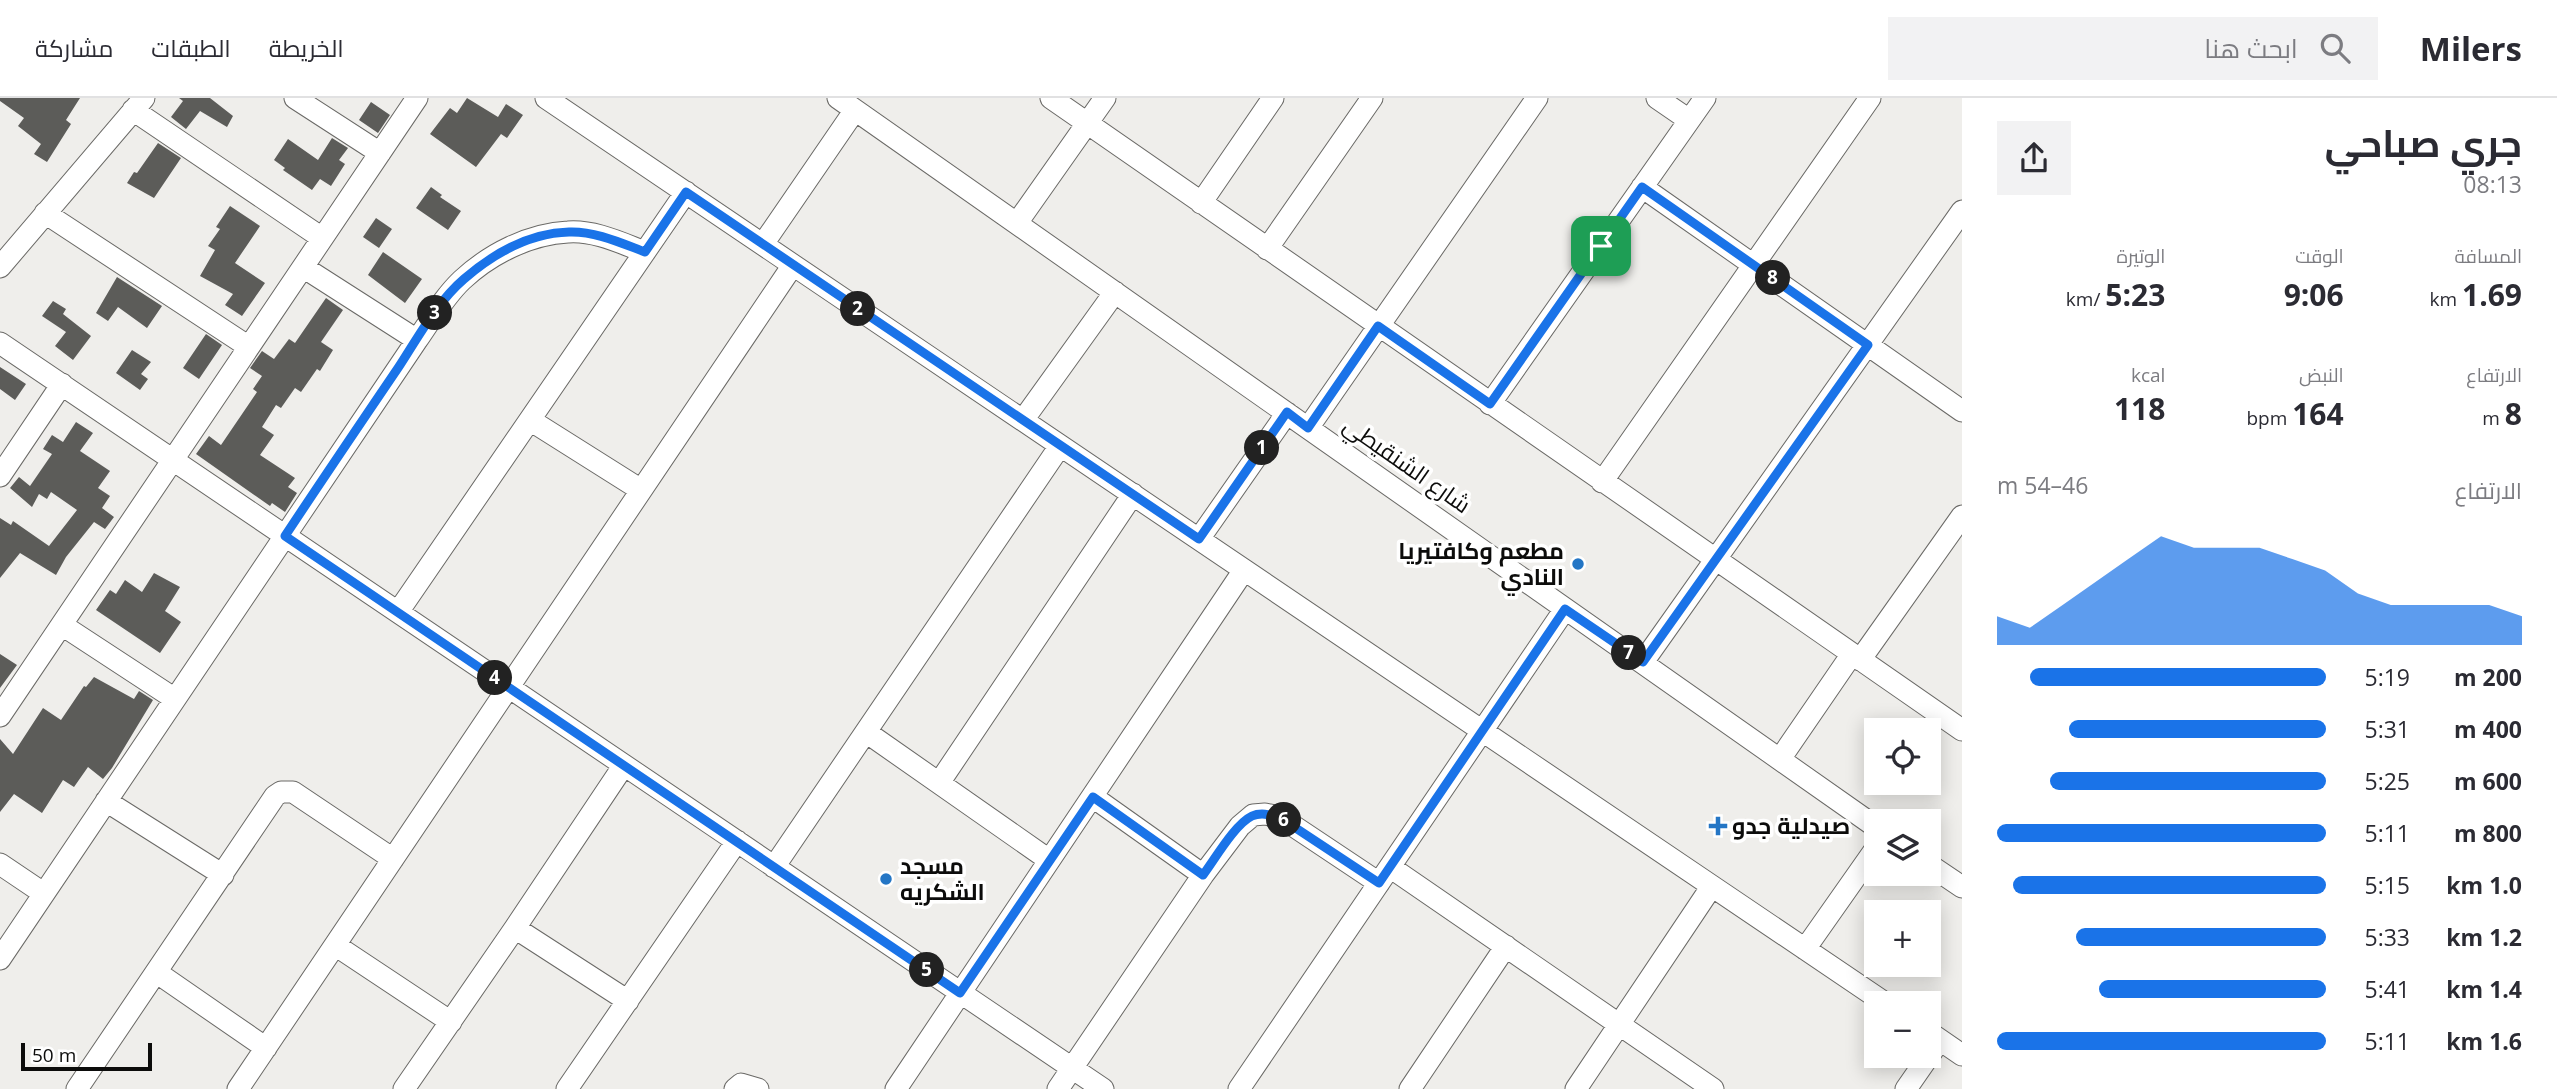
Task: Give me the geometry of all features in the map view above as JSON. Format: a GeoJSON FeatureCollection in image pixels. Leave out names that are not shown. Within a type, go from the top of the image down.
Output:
{"type":"FeatureCollection","features":[{"type":"Feature","properties":{"kind":"street"},"geometry":{"type":"LineString","coordinates":[[295,98],[380,153]]}},
{"type":"Feature","properties":{"kind":"street"},"geometry":{"type":"LineString","coordinates":[[0,716],[416,98]]}},
{"type":"Feature","properties":{"kind":"street"},"geometry":{"type":"LineString","coordinates":[[546,98],[1867,991]]}},
{"type":"Feature","properties":{"kind":"street"},"geometry":{"type":"LineString","coordinates":[[1051,98],[1962,730]]}},
{"type":"Feature","properties":{"kind":"street"},"geometry":{"type":"LineString","coordinates":[[1017,223],[1105,98]]}},
{"type":"Feature","properties":{"kind":"street"},"geometry":{"type":"LineString","coordinates":[[1201,203],[1273,98]]}},
{"type":"Feature","properties":{"kind":"street"},"geometry":{"type":"LineString","coordinates":[[1267,249],[1371,98]]}},
{"type":"Feature","properties":{"kind":"street"},"geometry":{"type":"LineString","coordinates":[[1308,428],[1537,98]]}},
{"type":"Feature","properties":{"kind":"street"},"geometry":{"type":"LineString","coordinates":[[1657,98],[1689,120]]}},
{"type":"Feature","properties":{"kind":"street"},"geometry":{"type":"LineString","coordinates":[[1490,404],[1705,98]]}},
{"type":"Feature","properties":{"kind":"street"},"geometry":{"type":"LineString","coordinates":[[1602,482],[1870,98]]}},
{"type":"Feature","properties":{"kind":"street"},"geometry":{"type":"LineString","coordinates":[[0,267],[8,244],[45,213],[139,104],[322,238]]}},
{"type":"Feature","properties":{"kind":"street"},"geometry":{"type":"LineString","coordinates":[[763,244],[846,104]]}},
{"type":"Feature","properties":{"kind":"street","name":"شارع الشنقيطي"},"geometry":{"type":"LineString","coordinates":[[846,104],[1864,818]]}},
{"type":"Feature","properties":{"kind":"street"},"geometry":{"type":"LineString","coordinates":[[1642,187],[1962,411]]}},
{"type":"Feature","properties":{"kind":"street"},"geometry":{"type":"LineString","coordinates":[[398,612],[686,192]]}},
{"type":"Feature","properties":{"kind":"street"},"geometry":{"type":"LineString","coordinates":[[1643,662],[1962,211]]}},
{"type":"Feature","properties":{"kind":"street"},"geometry":{"type":"LineString","coordinates":[[45,213],[249,347]]}},
{"type":"Feature","properties":{"kind":"street"},"geometry":{"type":"LineString","coordinates":[[0,959],[416,340],[463,280],[508,248],[531,239],[568,232],[598,235],[645,252]]}},
{"type":"Feature","properties":{"kind":"street"},"geometry":{"type":"LineString","coordinates":[[238,1089],[793,265]]}},
{"type":"Feature","properties":{"kind":"street"},"geometry":{"type":"LineString","coordinates":[[303,267],[416,340]]}},
{"type":"Feature","properties":{"kind":"street"},"geometry":{"type":"LineString","coordinates":[[1023,420],[1115,292]]}},
{"type":"Feature","properties":{"kind":"street"},"geometry":{"type":"LineString","coordinates":[[0,343],[1103,1089]]}},
{"type":"Feature","properties":{"kind":"street"},"geometry":{"type":"LineString","coordinates":[[0,476],[62,384]]}},
{"type":"Feature","properties":{"kind":"street"},"geometry":{"type":"LineString","coordinates":[[1199,539],[1287,412]]}},
{"type":"Feature","properties":{"kind":"street"},"geometry":{"type":"LineString","coordinates":[[530,420],[641,491]]}},
{"type":"Feature","properties":{"kind":"street"},"geometry":{"type":"LineString","coordinates":[[774,867],[1060,446]]}},
{"type":"Feature","properties":{"kind":"street"},"geometry":{"type":"LineString","coordinates":[[939,783],[1133,494]]}},
{"type":"Feature","properties":{"kind":"street"},"geometry":{"type":"LineString","coordinates":[[1780,759],[1962,516]]}},
{"type":"Feature","properties":{"kind":"street"},"geometry":{"type":"LineString","coordinates":[[896,1089],[1244,570]]}},
{"type":"Feature","properties":{"kind":"street"},"geometry":{"type":"LineString","coordinates":[[1239,1089],[1565,609]]}},
{"type":"Feature","properties":{"kind":"street"},"geometry":{"type":"LineString","coordinates":[[62,625],[175,699]]}},
{"type":"Feature","properties":{"kind":"street"},"geometry":{"type":"LineString","coordinates":[[866,732],[1049,860]]}},
{"type":"Feature","properties":{"kind":"street"},"geometry":{"type":"LineString","coordinates":[[404,1089],[516,928],[624,765]]}},
{"type":"Feature","properties":{"kind":"street"},"geometry":{"type":"LineString","coordinates":[[77,1089],[275,796],[287,790],[393,859]]}},
{"type":"Feature","properties":{"kind":"street"},"geometry":{"type":"LineString","coordinates":[[1093,797],[1203,875]]}},
{"type":"Feature","properties":{"kind":"street"},"geometry":{"type":"LineString","coordinates":[[106,801],[223,875]]}},
{"type":"Feature","properties":{"kind":"street"},"geometry":{"type":"LineString","coordinates":[[1058,1089],[1203,875],[1240,826],[1253,816],[1265,814],[1279,817],[1506,946],[1713,1089]]}},
{"type":"Feature","properties":{"kind":"street"},"geometry":{"type":"LineString","coordinates":[[567,1089],[737,841]]}},
{"type":"Feature","properties":{"kind":"street"},"geometry":{"type":"LineString","coordinates":[[0,864],[43,893]]}},
{"type":"Feature","properties":{"kind":"street"},"geometry":{"type":"LineString","coordinates":[[1805,949],[1864,865]]}},
{"type":"Feature","properties":{"kind":"street"},"geometry":{"type":"LineString","coordinates":[[1941,873],[1962,887]]}},
{"type":"Feature","properties":{"kind":"street"},"geometry":{"type":"LineString","coordinates":[[1576,1089],[1712,886]]}},
{"type":"Feature","properties":{"kind":"street"},"geometry":{"type":"LineString","coordinates":[[516,928],[628,1001]]}},
{"type":"Feature","properties":{"kind":"street"},"geometry":{"type":"LineString","coordinates":[[335,945],[451,1022]]}},
{"type":"Feature","properties":{"kind":"street"},"geometry":{"type":"LineString","coordinates":[[1410,1089],[1506,946]]}},
{"type":"Feature","properties":{"kind":"street"},"geometry":{"type":"LineString","coordinates":[[156,972],[266,1048]]}},
{"type":"Feature","properties":{"kind":"street"},"geometry":{"type":"LineString","coordinates":[[1941,1041],[1962,1055]]}},
{"type":"Feature","properties":{"kind":"street"},"geometry":{"type":"LineString","coordinates":[[1906,1089],[1917,1068]]}},
{"type":"Feature","properties":{"kind":"street"},"geometry":{"type":"LineString","coordinates":[[735,1089],[741,1084],[747,1084],[758,1089]]}},
{"type":"Feature","properties":{"kind":"building"},"geometry":{"type":"Polygon","coordinates":[[[0,98],[80,98],[66,120],[71,124],[47,162],[34,154],[41,144],[18,126],[24,118],[0,101],[0,98]]]}},
{"type":"Feature","properties":{"kind":"building"},"geometry":{"type":"Polygon","coordinates":[[[179,98],[210,98],[233,116],[227,127],[200,111],[186,129],[171,117],[183,101],[179,98]]]}},
{"type":"Feature","properties":{"kind":"building"},"geometry":{"type":"Polygon","coordinates":[[[467,98],[498,117],[506,104],[523,115],[507,138],[501,134],[476,167],[430,134],[450,108],[457,113],[467,98]]]}},
{"type":"Feature","properties":{"kind":"building"},"geometry":{"type":"Polygon","coordinates":[[[371,102],[390,115],[378,133],[359,120],[371,102]]]}},
{"type":"Feature","properties":{"kind":"building"},"geometry":{"type":"Polygon","coordinates":[[[332,138],[348,148],[339,160],[345,164],[331,186],[320,179],[312,190],[283,170],[285,168],[274,160],[288,139],[318,160],[332,138]]]}},
{"type":"Feature","properties":{"kind":"building"},"geometry":{"type":"Polygon","coordinates":[[[158,143],[181,158],[154,198],[127,183],[158,143]]]}},
{"type":"Feature","properties":{"kind":"building"},"geometry":{"type":"Polygon","coordinates":[[[431,187],[442,195],[440,197],[461,211],[448,230],[416,208],[431,187]]]}},
{"type":"Feature","properties":{"kind":"building"},"geometry":{"type":"Polygon","coordinates":[[[230,206],[260,226],[235,263],[265,283],[242,316],[225,305],[233,294],[200,276],[215,250],[208,246],[220,229],[216,227],[230,206]]]}},
{"type":"Feature","properties":{"kind":"building"},"geometry":{"type":"Polygon","coordinates":[[[376,218],[392,229],[379,248],[363,237],[376,218]]]}},
{"type":"Feature","properties":{"kind":"building"},"geometry":{"type":"Polygon","coordinates":[[[383,252],[422,279],[405,303],[368,275],[383,252]]]}},
{"type":"Feature","properties":{"kind":"building"},"geometry":{"type":"Polygon","coordinates":[[[117,277],[162,306],[147,328],[118,307],[108,321],[96,313],[117,277]]]}},
{"type":"Feature","properties":{"kind":"building"},"geometry":{"type":"Polygon","coordinates":[[[326,298],[343,310],[321,342],[333,350],[320,371],[317,369],[301,392],[295,388],[281,408],[276,405],[262,427],[274,435],[260,455],[295,478],[288,487],[297,493],[285,512],[272,503],[270,506],[196,454],[209,436],[221,445],[257,392],[253,389],[262,376],[250,368],[262,351],[274,359],[289,339],[295,343],[326,298]]]}},
{"type":"Feature","properties":{"kind":"building"},"geometry":{"type":"Polygon","coordinates":[[[53,301],[66,309],[63,314],[91,336],[73,360],[55,346],[66,332],[42,316],[53,301]]]}},
{"type":"Feature","properties":{"kind":"building"},"geometry":{"type":"Polygon","coordinates":[[[206,334],[222,345],[199,379],[183,368],[206,334]]]}},
{"type":"Feature","properties":{"kind":"building"},"geometry":{"type":"Polygon","coordinates":[[[132,350],[151,362],[141,374],[148,379],[140,390],[116,373],[132,350]]]}},
{"type":"Feature","properties":{"kind":"building"},"geometry":{"type":"Polygon","coordinates":[[[0,367],[26,384],[15,400],[0,389],[0,367]]]}},
{"type":"Feature","properties":{"kind":"building"},"geometry":{"type":"Polygon","coordinates":[[[76,422],[93,433],[80,451],[110,471],[98,488],[110,496],[102,508],[114,517],[105,529],[94,522],[66,557],[56,575],[20,553],[0,578],[0,518],[11,525],[13,521],[49,546],[77,510],[51,492],[47,499],[39,494],[32,507],[10,488],[19,477],[30,486],[52,454],[43,449],[52,435],[63,442],[76,422]]]}},
{"type":"Feature","properties":{"kind":"building"},"geometry":{"type":"Polygon","coordinates":[[[154,573],[180,587],[165,611],[181,622],[160,653],[96,610],[110,590],[116,594],[125,580],[142,592],[154,573]]]}},
{"type":"Feature","properties":{"kind":"building"},"geometry":{"type":"Polygon","coordinates":[[[0,654],[17,665],[0,688],[0,654]]]}},
{"type":"Feature","properties":{"kind":"building"},"geometry":{"type":"Polygon","coordinates":[[[94,677],[134,699],[139,691],[153,700],[112,768],[103,779],[88,767],[74,787],[63,780],[42,813],[14,794],[0,812],[0,739],[13,754],[43,708],[61,720],[84,686],[94,677]]]}},
{"type":"Feature","properties":{"kind":"place","name":"مطعم وكافتيريا النادي"},"geometry":{"type":"Point","coordinates":[1578,564]}},
{"type":"Feature","properties":{"kind":"place","name":"صيدلية جدو"},"geometry":{"type":"Point","coordinates":[1718,826]}},
{"type":"Feature","properties":{"kind":"place","name":"مسجد الشكريه"},"geometry":{"type":"Point","coordinates":[886,879]}},
{"type":"Feature","properties":{"kind":"route"},"geometry":{"type":"LineString","coordinates":[[1642,187],[1868,345],[1643,662],[1565,609],[1379,883],[1279,817],[1265,814],[1253,816],[1240,826],[1203,875],[1093,797],[960,993],[285,536],[416,340],[463,280],[508,248],[531,239],[568,232],[598,235],[645,252],[686,192],[1199,539],[1287,412],[1308,428],[1378,326],[1490,404],[1601,246],[1642,187]]}}]}
